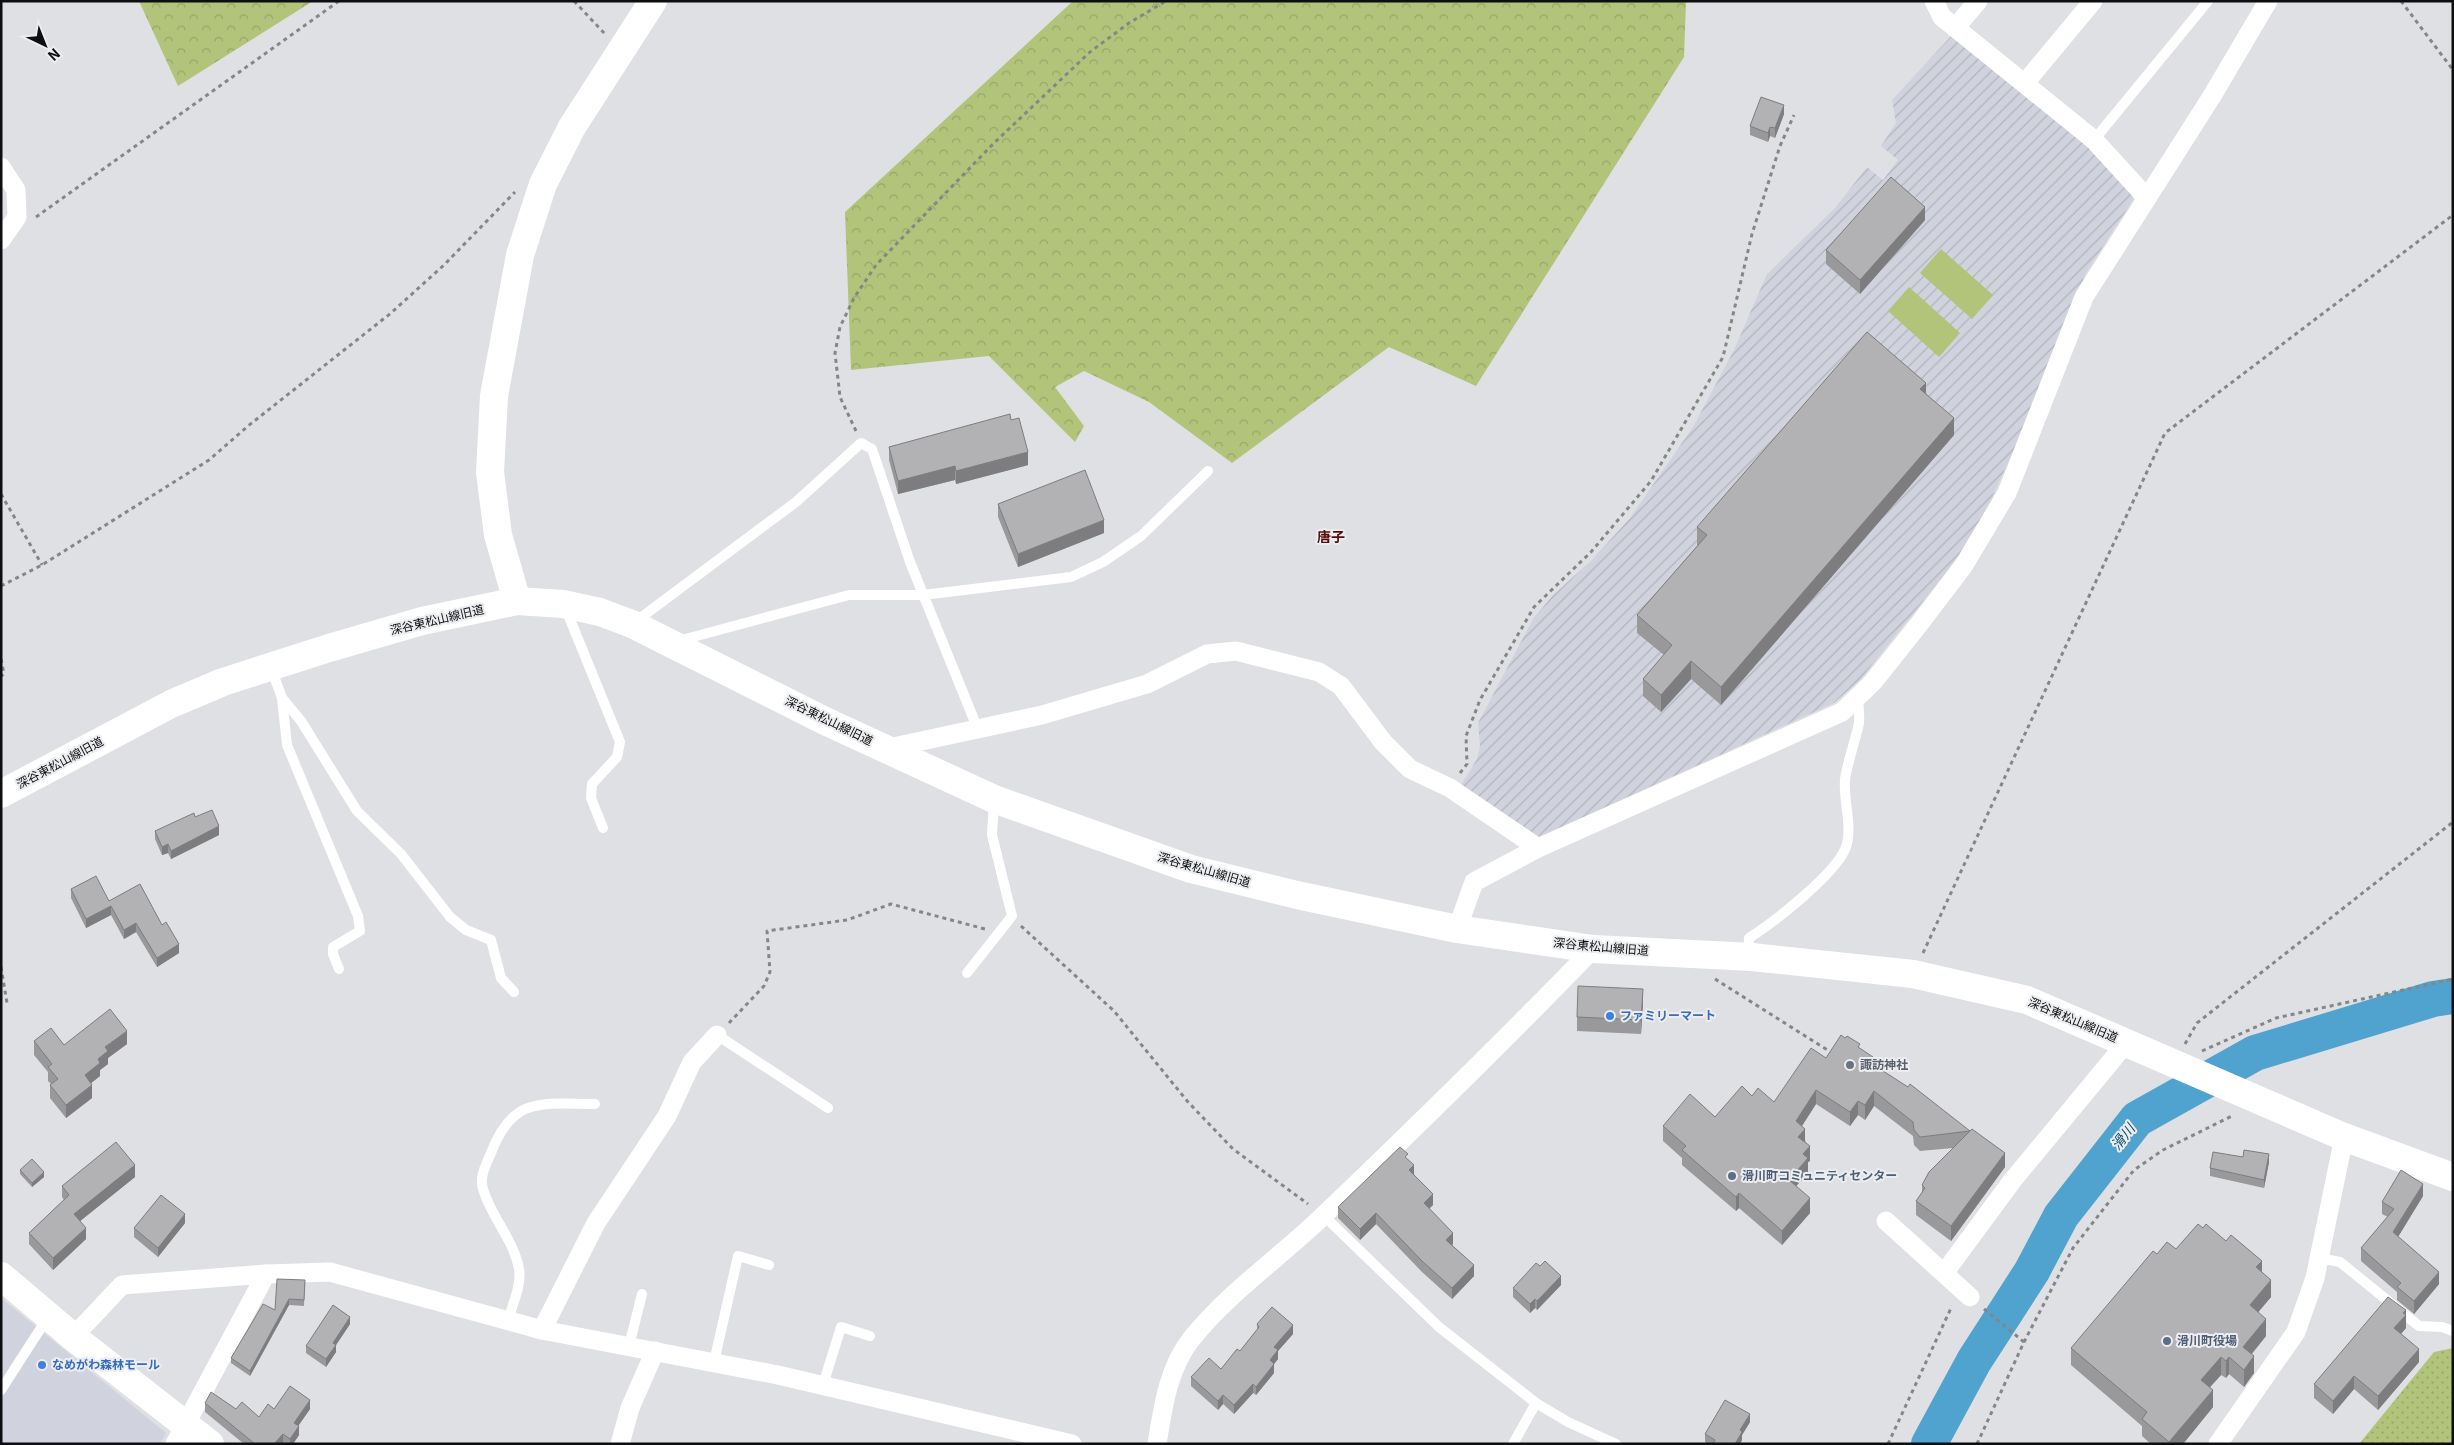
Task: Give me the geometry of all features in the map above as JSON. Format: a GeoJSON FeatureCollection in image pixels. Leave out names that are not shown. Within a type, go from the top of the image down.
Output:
{"type":"FeatureCollection","features":[{"type":"Feature","properties":{"kind":"street"},"geometry":{"type":"LineString","coordinates":[[517,602],[498,535],[492,504],[490,472],[494,396],[520,255],[544,184],[572,127],[653,1]]}},
{"type":"Feature","properties":{"kind":"street"},"geometry":{"type":"LineString","coordinates":[[1934,1],[1942,17],[2094,140],[2147,198]]}},
{"type":"Feature","properties":{"kind":"street"},"geometry":{"type":"LineString","coordinates":[[1955,28],[1978,1]]}},
{"type":"Feature","properties":{"kind":"street"},"geometry":{"type":"LineString","coordinates":[[2025,83],[2093,1]]}},
{"type":"Feature","properties":{"kind":"street"},"geometry":{"type":"LineString","coordinates":[[1457,929],[1474,882],[1538,848],[1842,712],[1873,682],[1964,565],[2007,493],[2084,297],[2212,96],[2268,1]]}},
{"type":"Feature","properties":{"kind":"street"},"geometry":{"type":"LineString","coordinates":[[1,167],[16,190],[17,217],[1,240]]}},
{"type":"Feature","properties":{"kind":"street","name":"深谷東松山線旧道"},"geometry":{"type":"LineString","coordinates":[[1,794],[171,704],[223,682],[422,621],[517,602],[563,604],[600,612],[632,624],[994,800],[1191,869],[1297,895],[1457,929],[1593,949],[1748,957],[1913,974],[2027,1000],[2344,1137],[2453,1177]]}},
{"type":"Feature","properties":{"kind":"street"},"geometry":{"type":"LineString","coordinates":[[884,748],[1042,714],[1147,684],[1207,654],[1236,651],[1318,672],[1341,686],[1384,742],[1410,769],[1450,788],[1538,848]]}},
{"type":"Feature","properties":{"kind":"street"},"geometry":{"type":"LineString","coordinates":[[1157,1444],[1164,1399],[1176,1364],[1192,1338],[1224,1304],[1324,1216],[1516,1028],[1593,949]]}},
{"type":"Feature","properties":{"kind":"street"},"geometry":{"type":"LineString","coordinates":[[542,1330],[596,1223],[667,1116],[692,1062],[717,1036]]}},
{"type":"Feature","properties":{"kind":"street"},"geometry":{"type":"LineString","coordinates":[[1945,1272],[2012,1181],[2127,1042]]}},
{"type":"Feature","properties":{"kind":"street"},"geometry":{"type":"LineString","coordinates":[[2218,1444],[2296,1332],[2315,1278],[2344,1137]]}},
{"type":"Feature","properties":{"kind":"street"},"geometry":{"type":"LineString","coordinates":[[1886,1221],[1966,1292]]}},
{"type":"Feature","properties":{"kind":"street"},"geometry":{"type":"LineString","coordinates":[[73,1337],[122,1285],[266,1274],[330,1272],[542,1330],[714,1362],[823,1385],[1072,1444]]}},
{"type":"Feature","properties":{"kind":"street"},"geometry":{"type":"LineString","coordinates":[[180,1435],[266,1274]]}},
{"type":"Feature","properties":{"kind":"street"},"geometry":{"type":"LineString","coordinates":[[1,1276],[73,1337],[180,1435],[210,1444]]}},
{"type":"Feature","properties":{"kind":"street"},"geometry":{"type":"LineString","coordinates":[[620,1444],[630,1408],[656,1351]]}},
{"type":"Feature","properties":{"kind":"lane"},"geometry":{"type":"LineString","coordinates":[[2094,140],[2208,1]]}},
{"type":"Feature","properties":{"kind":"lane"},"geometry":{"type":"LineString","coordinates":[[632,624],[796,502],[861,443],[872,449],[923,594],[977,728]]}},
{"type":"Feature","properties":{"kind":"lane"},"geometry":{"type":"LineString","coordinates":[[671,643],[850,595],[923,594],[1071,576],[1102,562],[1141,536],[1208,471]]}},
{"type":"Feature","properties":{"kind":"lane"},"geometry":{"type":"LineString","coordinates":[[563,604],[620,742],[617,757],[592,784],[591,798],[603,828]]}},
{"type":"Feature","properties":{"kind":"lane"},"geometry":{"type":"LineString","coordinates":[[271,667],[282,698],[287,745],[358,916],[360,931],[333,947],[333,954],[339,969]]}},
{"type":"Feature","properties":{"kind":"lane"},"geometry":{"type":"LineString","coordinates":[[1748,957],[1749,938],[1777,920],[1816,884],[1846,848],[1849,826],[1844,794],[1847,769],[1859,723],[1858,696]]}},
{"type":"Feature","properties":{"kind":"lane"},"geometry":{"type":"LineString","coordinates":[[282,698],[301,721],[358,811],[401,854],[450,917],[466,930],[491,940],[501,978],[514,992]]}},
{"type":"Feature","properties":{"kind":"lane"},"geometry":{"type":"LineString","coordinates":[[967,973],[1012,916],[992,835],[994,800]]}},
{"type":"Feature","properties":{"kind":"lane"},"geometry":{"type":"LineString","coordinates":[[717,1036],[828,1108]]}},
{"type":"Feature","properties":{"kind":"lane"},"geometry":{"type":"LineString","coordinates":[[508,1321],[519,1282],[519,1270],[514,1252],[480,1181],[494,1144],[510,1117],[532,1104],[595,1104]]}},
{"type":"Feature","properties":{"kind":"lane"},"geometry":{"type":"LineString","coordinates":[[1324,1216],[1439,1327],[1536,1403],[1568,1422],[1616,1444]]}},
{"type":"Feature","properties":{"kind":"lane"},"geometry":{"type":"LineString","coordinates":[[714,1362],[738,1256],[769,1265]]}},
{"type":"Feature","properties":{"kind":"lane"},"geometry":{"type":"LineString","coordinates":[[2319,1258],[2340,1262],[2419,1326],[2442,1327],[2453,1331]]}},
{"type":"Feature","properties":{"kind":"lane"},"geometry":{"type":"LineString","coordinates":[[629,1346],[642,1294]]}},
{"type":"Feature","properties":{"kind":"lane"},"geometry":{"type":"LineString","coordinates":[[1,1390],[48,1316]]}},
{"type":"Feature","properties":{"kind":"lane"},"geometry":{"type":"LineString","coordinates":[[823,1385],[841,1327],[870,1336]]}},
{"type":"Feature","properties":{"kind":"lane"},"geometry":{"type":"LineString","coordinates":[[1513,1444],[1536,1403]]}},
{"type":"Feature","properties":{"kind":"path"},"geometry":{"type":"LineString","coordinates":[[33,219],[339,1]]}},
{"type":"Feature","properties":{"kind":"path"},"geometry":{"type":"LineString","coordinates":[[574,1],[621,50]]}},
{"type":"Feature","properties":{"kind":"path"},"geometry":{"type":"LineString","coordinates":[[861,443],[840,397],[835,353],[840,327],[854,298],[876,265],[994,143],[1090,52],[1129,23],[1166,1]]}},
{"type":"Feature","properties":{"kind":"path"},"geometry":{"type":"LineString","coordinates":[[2401,1],[2453,70]]}},
{"type":"Feature","properties":{"kind":"path"},"geometry":{"type":"LineString","coordinates":[[1450,788],[1467,764],[1466,736],[1480,700],[1534,607],[1591,552],[1651,481],[1723,357],[1752,234],[1780,146],[1794,116]]}},
{"type":"Feature","properties":{"kind":"path"},"geometry":{"type":"LineString","coordinates":[[1,586],[42,565],[209,460],[248,426],[390,313],[444,265],[526,181],[544,184]]}},
{"type":"Feature","properties":{"kind":"path"},"geometry":{"type":"LineString","coordinates":[[1913,974],[2165,433],[2453,215]]}},
{"type":"Feature","properties":{"kind":"path"},"geometry":{"type":"LineString","coordinates":[[1,494],[42,565]]}},
{"type":"Feature","properties":{"kind":"path"},"geometry":{"type":"LineString","coordinates":[[1,659],[4,674],[1,676]]}},
{"type":"Feature","properties":{"kind":"path"},"geometry":{"type":"LineString","coordinates":[[2174,1063],[2197,1023],[2453,822]]}},
{"type":"Feature","properties":{"kind":"path"},"geometry":{"type":"LineString","coordinates":[[717,1036],[764,986],[770,972],[767,932],[848,920],[891,904],[997,933]]}},
{"type":"Feature","properties":{"kind":"path"},"geometry":{"type":"LineString","coordinates":[[1012,916],[1027,935],[1114,1011],[1188,1102],[1233,1149],[1324,1216]]}},
{"type":"Feature","properties":{"kind":"path"},"geometry":{"type":"LineString","coordinates":[[1,967],[7,1003]]}},
{"type":"Feature","properties":{"kind":"path"},"geometry":{"type":"LineString","coordinates":[[1713,978],[1829,1051]]}},
{"type":"Feature","properties":{"kind":"path"},"geometry":{"type":"LineString","coordinates":[[2174,1063],[2276,1018],[2453,979]]}},
{"type":"Feature","properties":{"kind":"path"},"geometry":{"type":"LineString","coordinates":[[1977,1444],[2024,1342],[2073,1248],[2134,1170],[2163,1150],[2261,1102]]}},
{"type":"Feature","properties":{"kind":"path"},"geometry":{"type":"LineString","coordinates":[[1888,1444],[1966,1292],[2024,1342]]}},
{"type":"Feature","properties":{"kind":"shaded area"},"geometry":{"type":"Polygon","coordinates":[[[1952,35],[2083,142],[2133,195],[2133,200],[2086,273],[2060,334],[2026,424],[1990,502],[1970,540],[1945,574],[1860,680],[1834,703],[1540,837],[1463,789],[1461,785],[1477,759],[1480,746],[1478,723],[1533,619],[1553,595],[1591,561],[1630,518],[1693,427],[1734,350],[1767,274],[1835,208],[1867,167],[1883,180],[1898,160],[1881,146],[1896,123],[1892,100],[1952,35]]]}},
{"type":"Feature","properties":{"kind":"shaded area","name":"なめがわ森林モール"},"geometry":{"type":"Polygon","coordinates":[[[1,1298],[166,1433],[160,1444],[1,1444],[1,1298]]]}},
{"type":"Feature","properties":{"kind":"green space"},"geometry":{"type":"Polygon","coordinates":[[[139,1],[313,1],[178,86],[139,1]]]}},
{"type":"Feature","properties":{"kind":"green space"},"geometry":{"type":"Polygon","coordinates":[[[1073,1],[1686,1],[1684,57],[1476,386],[1389,347],[1232,463],[1149,402],[1084,371],[1055,387],[1084,426],[1075,442],[989,356],[851,370],[845,212],[1073,1]]]}},
{"type":"Feature","properties":{"kind":"green space"},"geometry":{"type":"Polygon","coordinates":[[[1941,249],[1993,295],[1972,319],[1920,273],[1941,249]]]}},
{"type":"Feature","properties":{"kind":"green space"},"geometry":{"type":"Polygon","coordinates":[[[1909,287],[1960,333],[1939,357],[1888,311],[1909,287]]]}},
{"type":"Feature","properties":{"kind":"green space"},"geometry":{"type":"Polygon","coordinates":[[[2453,1348],[2453,1444],[2359,1444],[2434,1352],[2453,1348]]]}},
{"type":"Feature","properties":{"kind":"building"},"geometry":{"type":"Polygon","coordinates":[[[1761,97],[1784,105],[1775,128],[1770,127],[1768,133],[1750,126],[1761,97]]]}},
{"type":"Feature","properties":{"kind":"building"},"geometry":{"type":"Polygon","coordinates":[[[1891,177],[1925,207],[1860,280],[1826,250],[1891,177]]]}},
{"type":"Feature","properties":{"kind":"building"},"geometry":{"type":"Polygon","coordinates":[[[1867,332],[1926,383],[1920,389],[1954,418],[1721,687],[1691,661],[1661,695],[1643,679],[1672,645],[1637,615],[1707,535],[1697,527],[1867,332]]]}},
{"type":"Feature","properties":{"kind":"building"},"geometry":{"type":"Polygon","coordinates":[[[1010,414],[1011,420],[1019,418],[1028,452],[956,471],[955,466],[898,481],[889,447],[1010,414]]]}},
{"type":"Feature","properties":{"kind":"building"},"geometry":{"type":"Polygon","coordinates":[[[1085,470],[1104,520],[1018,554],[998,504],[1085,470]]]}},
{"type":"Feature","properties":{"kind":"building"},"geometry":{"type":"Polygon","coordinates":[[[212,810],[219,826],[171,851],[168,844],[162,847],[155,831],[194,813],[195,817],[212,810]]]}},
{"type":"Feature","properties":{"kind":"building"},"geometry":{"type":"Polygon","coordinates":[[[96,876],[109,901],[140,884],[162,925],[166,922],[179,944],[157,958],[136,923],[124,930],[111,906],[86,919],[71,889],[96,876]]]}},
{"type":"Feature","properties":{"kind":"building"},"geometry":{"type":"Polygon","coordinates":[[[1578,986],[1643,989],[1641,1020],[1577,1017],[1578,986]]]}},
{"type":"Feature","properties":{"kind":"building"},"geometry":{"type":"Polygon","coordinates":[[[110,1009],[127,1031],[105,1047],[108,1051],[98,1059],[100,1063],[85,1075],[92,1085],[66,1105],[50,1085],[58,1079],[48,1067],[52,1064],[34,1041],[51,1028],[64,1045],[110,1009]]]}},
{"type":"Feature","properties":{"kind":"building"},"geometry":{"type":"Polygon","coordinates":[[[1841,1035],[1845,1038],[1847,1036],[1860,1044],[1858,1047],[1873,1057],[1869,1062],[1908,1087],[1910,1084],[1970,1131],[1920,1137],[1914,1130],[1913,1122],[1874,1091],[1865,1105],[1858,1101],[1850,1112],[1816,1090],[1796,1121],[1805,1129],[1798,1137],[1810,1146],[1803,1154],[1808,1158],[1789,1180],[1810,1198],[1782,1231],[1739,1193],[1736,1197],[1682,1150],[1686,1146],[1663,1126],[1690,1094],[1715,1117],[1742,1086],[1752,1096],[1758,1088],[1774,1102],[1811,1048],[1826,1058],[1841,1035]]]}},
{"type":"Feature","properties":{"kind":"building"},"geometry":{"type":"Polygon","coordinates":[[[1972,1129],[2005,1153],[1951,1226],[1916,1201],[1925,1188],[1922,1185],[1929,1172],[1972,1129]]]}},
{"type":"Feature","properties":{"kind":"building"},"geometry":{"type":"Polygon","coordinates":[[[116,1142],[135,1165],[74,1214],[86,1228],[53,1258],[29,1233],[69,1195],[62,1186],[116,1142]]]}},
{"type":"Feature","properties":{"kind":"building"},"geometry":{"type":"Polygon","coordinates":[[[1400,1147],[1408,1154],[1405,1157],[1414,1165],[1409,1170],[1433,1194],[1424,1203],[1453,1233],[1446,1240],[1474,1265],[1452,1288],[1422,1261],[1376,1213],[1360,1229],[1338,1207],[1400,1147]]]}},
{"type":"Feature","properties":{"kind":"building"},"geometry":{"type":"Polygon","coordinates":[[[2244,1150],[2269,1154],[2264,1180],[2210,1168],[2213,1152],[2243,1157],[2244,1150]]]}},
{"type":"Feature","properties":{"kind":"building"},"geometry":{"type":"Polygon","coordinates":[[[32,1159],[44,1172],[32,1183],[20,1170],[32,1159]]]}},
{"type":"Feature","properties":{"kind":"building"},"geometry":{"type":"Polygon","coordinates":[[[2401,1170],[2423,1184],[2393,1232],[2439,1272],[2414,1301],[2397,1287],[2401,1283],[2361,1248],[2394,1209],[2382,1202],[2401,1170]]]}},
{"type":"Feature","properties":{"kind":"building"},"geometry":{"type":"Polygon","coordinates":[[[161,1195],[185,1214],[158,1248],[134,1228],[161,1195]]]}},
{"type":"Feature","properties":{"kind":"building","name":"滑川町役場"},"geometry":{"type":"Polygon","coordinates":[[[2198,1224],[2203,1228],[2206,1224],[2226,1241],[2231,1235],[2262,1261],[2256,1267],[2271,1280],[2250,1305],[2266,1319],[2243,1347],[2254,1356],[2244,1370],[2229,1357],[2226,1361],[2221,1357],[2201,1380],[2213,1390],[2169,1442],[2142,1419],[2147,1412],[2071,1348],[2153,1251],[2157,1254],[2167,1242],[2176,1249],[2198,1224]]]}},
{"type":"Feature","properties":{"kind":"building"},"geometry":{"type":"Polygon","coordinates":[[[1545,1261],[1561,1276],[1537,1301],[1535,1299],[1530,1304],[1513,1288],[1536,1263],[1540,1266],[1545,1261]]]}},
{"type":"Feature","properties":{"kind":"building"},"geometry":{"type":"Polygon","coordinates":[[[277,1279],[305,1280],[304,1300],[289,1299],[250,1371],[231,1358],[263,1304],[275,1310],[277,1279]]]}},
{"type":"Feature","properties":{"kind":"building"},"geometry":{"type":"Polygon","coordinates":[[[2388,1297],[2406,1310],[2403,1313],[2406,1315],[2394,1328],[2419,1349],[2378,1396],[2354,1376],[2333,1401],[2314,1384],[2388,1297]]]}},
{"type":"Feature","properties":{"kind":"building"},"geometry":{"type":"Polygon","coordinates":[[[333,1305],[350,1317],[333,1343],[336,1345],[326,1359],[306,1346],[333,1305]]]}},
{"type":"Feature","properties":{"kind":"building"},"geometry":{"type":"Polygon","coordinates":[[[1272,1307],[1293,1325],[1274,1347],[1278,1350],[1270,1360],[1274,1364],[1256,1387],[1253,1384],[1234,1405],[1223,1395],[1218,1401],[1191,1377],[1209,1358],[1221,1369],[1237,1349],[1240,1351],[1259,1327],[1257,1324],[1272,1307]]]}},
{"type":"Feature","properties":{"kind":"building"},"geometry":{"type":"Polygon","coordinates":[[[290,1386],[310,1400],[294,1423],[299,1426],[290,1439],[283,1434],[274,1444],[255,1444],[205,1403],[211,1392],[236,1409],[242,1402],[259,1417],[268,1404],[274,1409],[290,1386]]]}},
{"type":"Feature","properties":{"kind":"building"},"geometry":{"type":"Polygon","coordinates":[[[1725,1400],[1750,1414],[1740,1430],[1742,1432],[1735,1444],[1713,1444],[1715,1440],[1705,1434],[1725,1400]]]}},
{"type":"Feature","properties":{"kind":"waterway","name":"滑川"},"geometry":{"type":"LineString","coordinates":[[1929,1444],[1974,1361],[2032,1271],[2061,1216],[2137,1119],[2255,1053],[2433,999],[2453,996]]}},
{"type":"Feature","properties":{"kind":"place","name":"ファミリーマート"},"geometry":{"type":"Point","coordinates":[1610,1016]}},
{"type":"Feature","properties":{"kind":"place","name":"諏訪神社"},"geometry":{"type":"Point","coordinates":[1850,1065]}},
{"type":"Feature","properties":{"kind":"place","name":"滑川町コミュニティセンター"},"geometry":{"type":"Point","coordinates":[1732,1176]}},
{"type":"Feature","properties":{"kind":"place","name":"滑川町役場"},"geometry":{"type":"Point","coordinates":[2167,1341]}},
{"type":"Feature","properties":{"kind":"place","name":"なめがわ森林モール"},"geometry":{"type":"Point","coordinates":[42,1365]}},
{"type":"Feature","properties":{"kind":"district","name":"唐子"},"geometry":{"type":"Point","coordinates":[1331,537]}}]}
